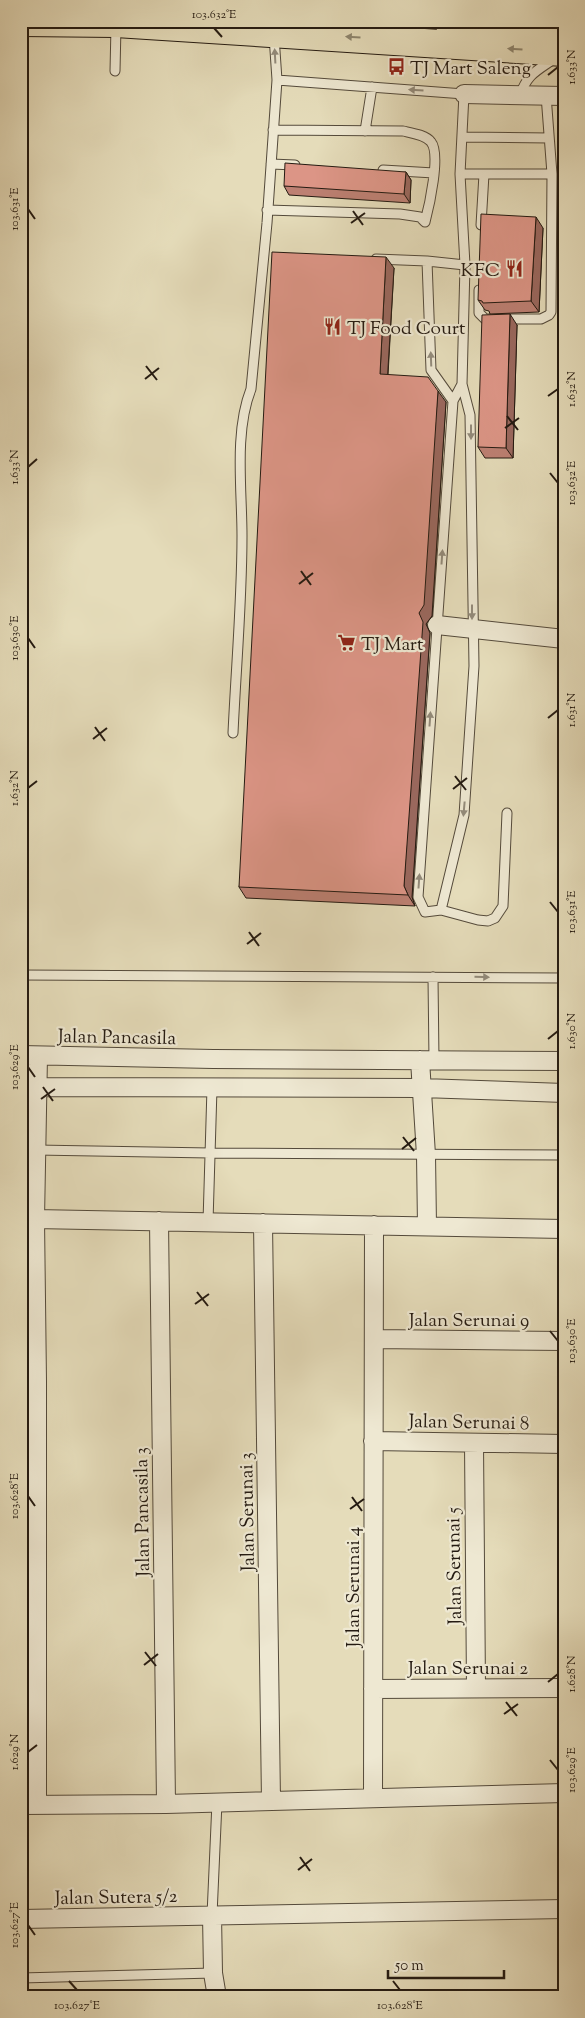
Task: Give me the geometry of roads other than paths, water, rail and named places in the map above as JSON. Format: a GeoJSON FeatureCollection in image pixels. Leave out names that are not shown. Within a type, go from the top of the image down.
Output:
{"type":"FeatureCollection","features":[{"type":"Feature","properties":{"kind":"highway"},"geometry":{"type":"LineString","coordinates":[[448,21],[564,31]]}},
{"type":"Feature","properties":{"kind":"highway"},"geometry":{"type":"LineString","coordinates":[[21,22],[116,23],[564,52]]}},
{"type":"Feature","properties":{"kind":"street"},"geometry":{"type":"LineString","coordinates":[[464,94],[555,96]]}},
{"type":"Feature","properties":{"kind":"street"},"geometry":{"type":"LineString","coordinates":[[437,626],[564,639]]}},
{"type":"Feature","properties":{"kind":"street"},"geometry":{"type":"LineString","coordinates":[[29,1055],[37,1087],[35,1219],[28,1240],[29,1805],[166,1804],[564,1794]]}},
{"type":"Feature","properties":{"kind":"street","name":"Jalan Pancasila"},"geometry":{"type":"LineString","coordinates":[[29,1055],[213,1059],[564,1060]]}},
{"type":"Feature","properties":{"kind":"street"},"geometry":{"type":"LineString","coordinates":[[212,1088],[213,1059]]}},
{"type":"Feature","properties":{"kind":"street"},"geometry":{"type":"LineString","coordinates":[[427,1060],[422,1088],[426,1155],[427,1226]]}},
{"type":"Feature","properties":{"kind":"street"},"geometry":{"type":"LineString","coordinates":[[37,1087],[422,1088],[564,1093]]}},
{"type":"Feature","properties":{"kind":"street"},"geometry":{"type":"LineString","coordinates":[[35,1219],[564,1229]]}},
{"type":"Feature","properties":{"kind":"street","name":"Jalan Pancasila 3"},"geometry":{"type":"LineString","coordinates":[[159,1221],[166,1804]]}},
{"type":"Feature","properties":{"kind":"street","name":"Jalan Serunai 3"},"geometry":{"type":"LineString","coordinates":[[263,1223],[271,1801]]}},
{"type":"Feature","properties":{"kind":"street","name":"Jalan Serunai 4"},"geometry":{"type":"LineString","coordinates":[[373,1798],[374,1225]]}},
{"type":"Feature","properties":{"kind":"street","name":"Jalan Serunai 9"},"geometry":{"type":"LineString","coordinates":[[374,1339],[564,1341]]}},
{"type":"Feature","properties":{"kind":"street","name":"Jalan Serunai 8"},"geometry":{"type":"LineString","coordinates":[[373,1441],[564,1444]]}},
{"type":"Feature","properties":{"kind":"street","name":"Jalan Serunai 5"},"geometry":{"type":"LineString","coordinates":[[474,1443],[476,1688]]}},
{"type":"Feature","properties":{"kind":"street","name":"Jalan Serunai 2"},"geometry":{"type":"LineString","coordinates":[[373,1688],[564,1688]]}},
{"type":"Feature","properties":{"kind":"street","name":"Jalan Sutera 5/2"},"geometry":{"type":"LineString","coordinates":[[21,1919],[564,1909]]}},
{"type":"Feature","properties":{"kind":"street"},"geometry":{"type":"LineString","coordinates":[[212,1915],[213,1974],[217,1997]]}},
{"type":"Feature","properties":{"kind":"lane"},"geometry":{"type":"LineString","coordinates":[[114,70],[116,23]]}},
{"type":"Feature","properties":{"kind":"lane"},"geometry":{"type":"LineString","coordinates":[[233,733],[242,550],[242,437],[244,409],[251,389],[262,255],[268,210],[276,80],[274,32]]}},
{"type":"Feature","properties":{"kind":"lane"},"geometry":{"type":"LineString","coordinates":[[520,95],[529,76],[564,52]]}},
{"type":"Feature","properties":{"kind":"lane"},"geometry":{"type":"LineString","coordinates":[[276,80],[464,94],[460,174],[465,265],[462,384],[470,415],[474,666],[464,815],[441,910]]}},
{"type":"Feature","properties":{"kind":"lane"},"geometry":{"type":"LineString","coordinates":[[365,131],[372,87]]}},
{"type":"Feature","properties":{"kind":"lane"},"geometry":{"type":"LineString","coordinates":[[479,279],[479,313],[485,319],[541,319],[549,315],[552,307],[552,174],[549,138],[555,96]]}},
{"type":"Feature","properties":{"kind":"lane"},"geometry":{"type":"LineString","coordinates":[[268,210],[400,214],[420,217],[425,222],[434,173],[434,147],[428,138],[403,131],[273,130]]}},
{"type":"Feature","properties":{"kind":"lane"},"geometry":{"type":"LineString","coordinates":[[462,137],[549,138]]}},
{"type":"Feature","properties":{"kind":"lane"},"geometry":{"type":"LineString","coordinates":[[271,164],[309,166]]}},
{"type":"Feature","properties":{"kind":"lane"},"geometry":{"type":"LineString","coordinates":[[376,170],[434,173]]}},
{"type":"Feature","properties":{"kind":"lane"},"geometry":{"type":"LineString","coordinates":[[460,174],[552,174]]}},
{"type":"Feature","properties":{"kind":"lane"},"geometry":{"type":"LineString","coordinates":[[481,231],[484,174]]}},
{"type":"Feature","properties":{"kind":"lane"},"geometry":{"type":"LineString","coordinates":[[262,255],[272,256]]}},
{"type":"Feature","properties":{"kind":"lane"},"geometry":{"type":"LineString","coordinates":[[369,259],[427,261],[465,265]]}},
{"type":"Feature","properties":{"kind":"lane"},"geometry":{"type":"LineString","coordinates":[[427,261],[431,370],[453,401]]}},
{"type":"Feature","properties":{"kind":"lane"},"geometry":{"type":"LineString","coordinates":[[462,384],[453,401],[418,897],[425,912],[441,910],[488,921],[495,918],[503,906],[507,813]]}},
{"type":"Feature","properties":{"kind":"lane"},"geometry":{"type":"LineString","coordinates":[[21,974],[564,978]]}},
{"type":"Feature","properties":{"kind":"lane"},"geometry":{"type":"LineString","coordinates":[[427,1060],[433,976]]}},
{"type":"Feature","properties":{"kind":"lane"},"geometry":{"type":"LineString","coordinates":[[208,1222],[212,1088]]}},
{"type":"Feature","properties":{"kind":"lane"},"geometry":{"type":"LineString","coordinates":[[36,1150],[564,1155]]}},
{"type":"Feature","properties":{"kind":"lane"},"geometry":{"type":"LineString","coordinates":[[212,1915],[217,1802]]}},
{"type":"Feature","properties":{"kind":"lane"},"geometry":{"type":"LineString","coordinates":[[21,1978],[213,1974]]}},
{"type":"Feature","properties":{"kind":"place","name":"TJ Mart Saleng"},"geometry":{"type":"Point","coordinates":[396,67]}},
{"type":"Feature","properties":{"kind":"place","name":"KFC"},"geometry":{"type":"Point","coordinates":[514,269]}},
{"type":"Feature","properties":{"kind":"place","name":"TJ Food Court"},"geometry":{"type":"Point","coordinates":[333,327]}},
{"type":"Feature","properties":{"kind":"place","name":"TJ Mart"},"geometry":{"type":"Point","coordinates":[347,643]}}]}
